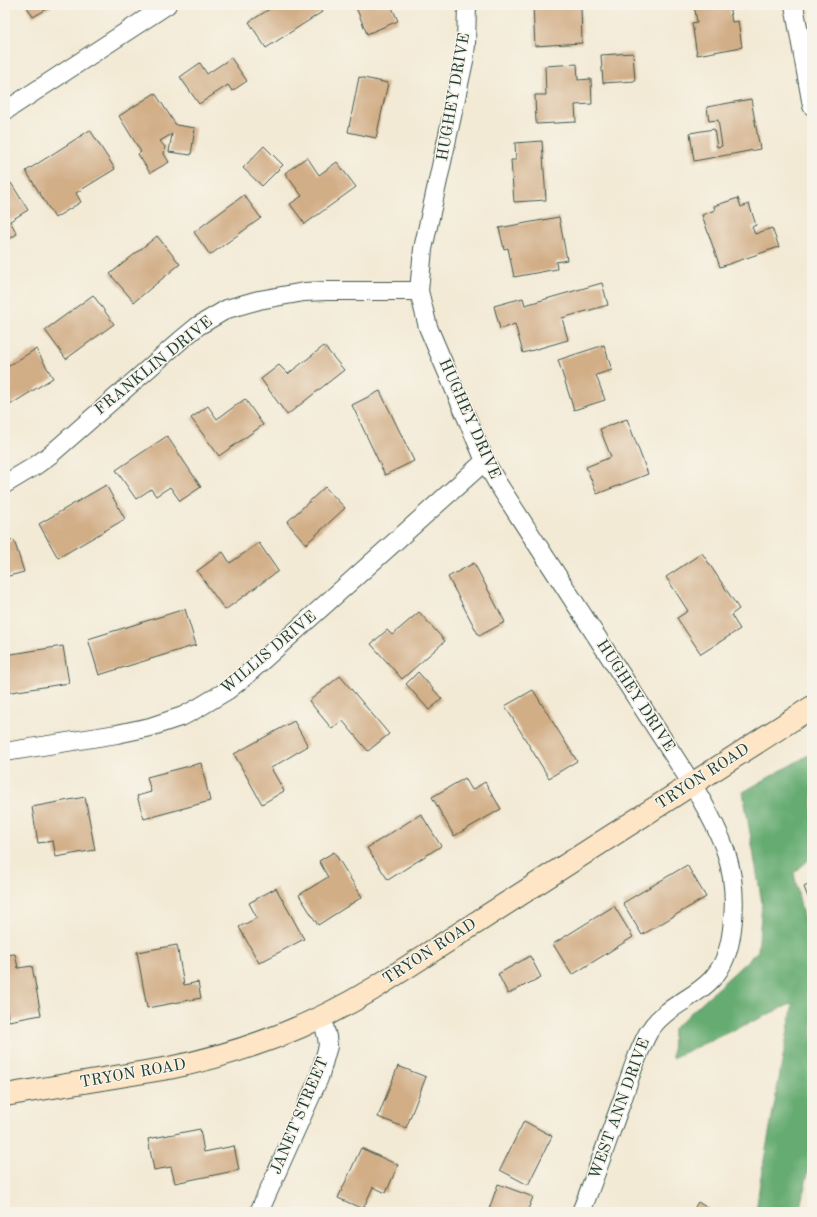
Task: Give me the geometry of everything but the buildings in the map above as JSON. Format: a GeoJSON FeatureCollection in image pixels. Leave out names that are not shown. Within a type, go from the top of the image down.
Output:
{"type":"FeatureCollection","features":[{"type":"Feature","properties":{"kind":"street","name":"HUGHEY DRIVE"},"geometry":{"type":"LineString","coordinates":[[467,5],[464,61],[423,249],[419,291],[428,327],[485,461],[509,502],[692,784]]}},
{"type":"Feature","properties":{"kind":"street"},"geometry":{"type":"LineString","coordinates":[[794,5],[812,106]]}},
{"type":"Feature","properties":{"kind":"street"},"geometry":{"type":"LineString","coordinates":[[5,111],[164,6]]}},
{"type":"Feature","properties":{"kind":"street","name":"FRANKLIN DRIVE"},"geometry":{"type":"LineString","coordinates":[[5,484],[50,456],[175,345],[198,326],[227,309],[259,300],[304,292],[419,291]]}},
{"type":"Feature","properties":{"kind":"street","name":"WILLIS DRIVE"},"geometry":{"type":"LineString","coordinates":[[5,752],[117,734],[150,727],[183,716],[213,699],[243,678],[485,461]]}},
{"type":"Feature","properties":{"kind":"street","name":"TRYON ROAD"},"geometry":{"type":"LineString","coordinates":[[5,1095],[196,1063],[256,1045],[322,1018],[373,989],[812,707]]}},
{"type":"Feature","properties":{"kind":"street","name":"WEST ANN DRIVE"},"geometry":{"type":"LineString","coordinates":[[581,1212],[636,1060],[648,1033],[663,1014],[712,980],[720,970],[728,949],[734,910],[732,871],[728,854],[717,826],[692,784]]}},
{"type":"Feature","properties":{"kind":"street","name":"JANET STREET"},"geometry":{"type":"LineString","coordinates":[[259,1212],[319,1078],[328,1046],[322,1018]]}},
{"type":"Feature","properties":{"kind":"green space"},"geometry":{"type":"Polygon","coordinates":[[[812,753],[812,857],[794,873],[807,936],[812,937],[812,1155],[799,1212],[756,1212],[760,1182],[793,1003],[672,1058],[673,1029],[758,951],[762,903],[743,792],[812,753]]]}}]}
